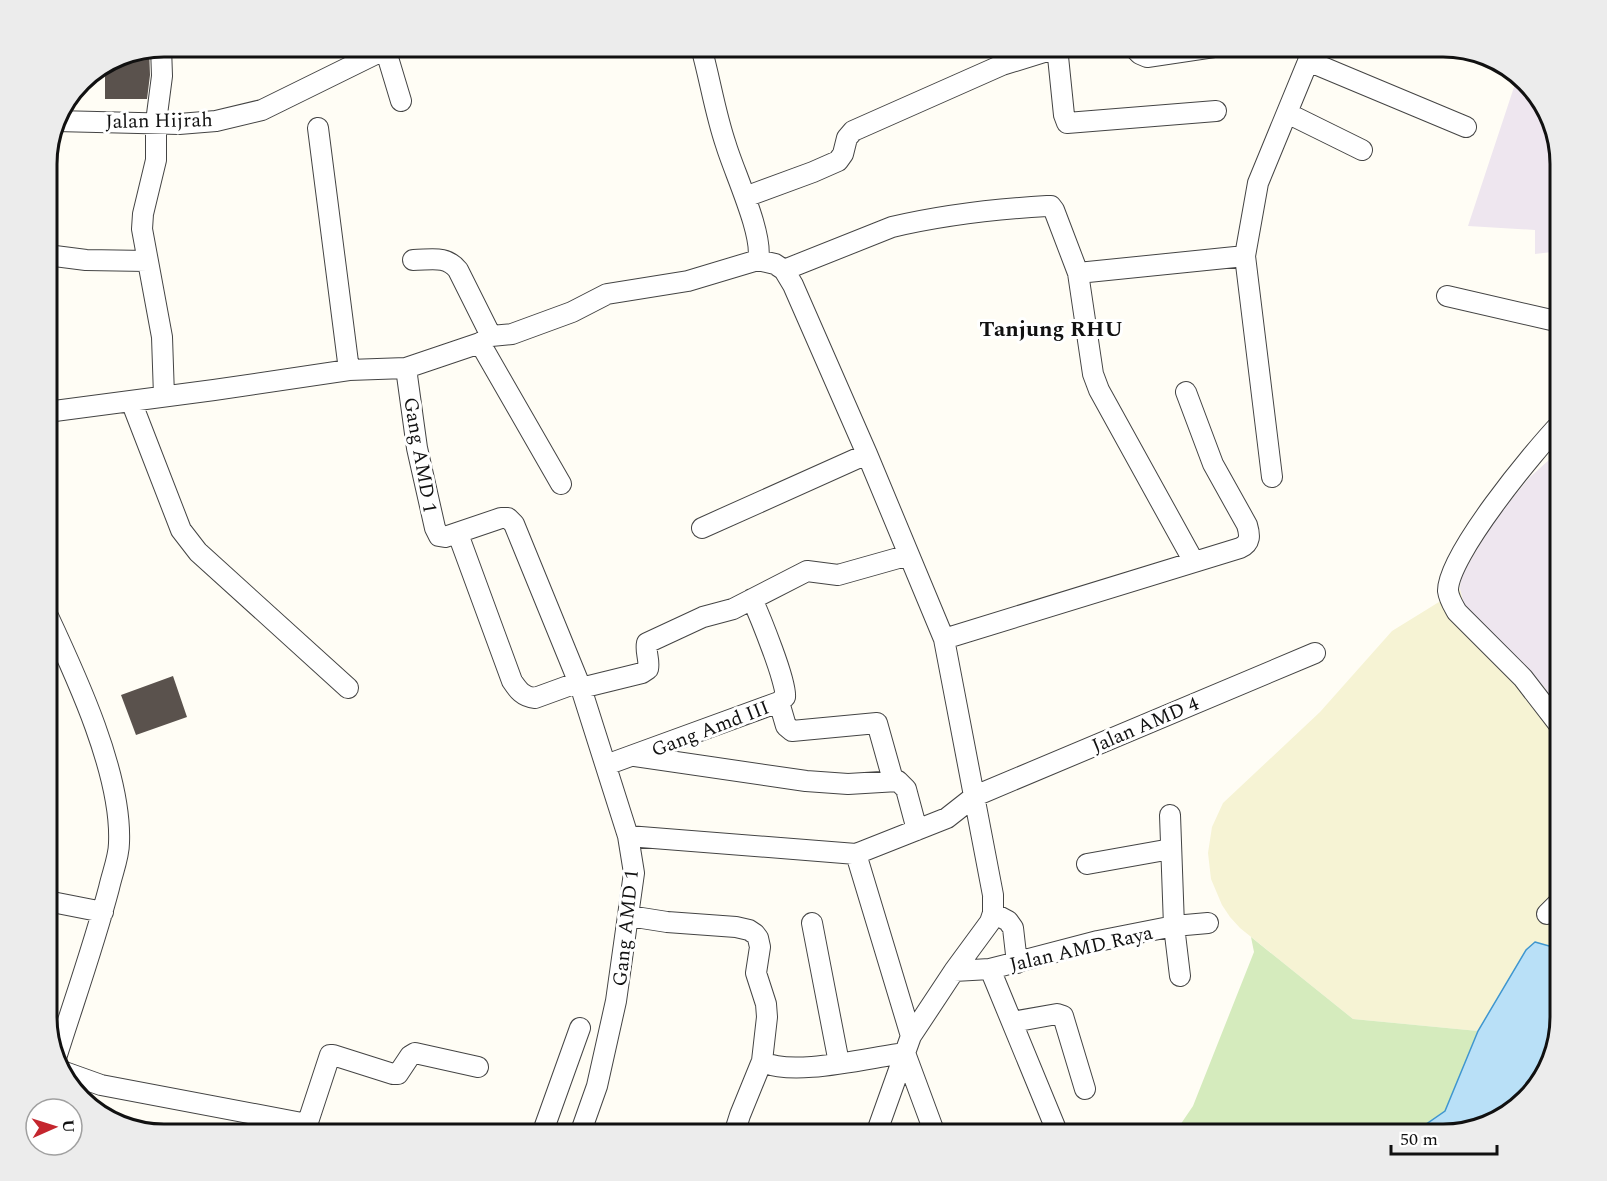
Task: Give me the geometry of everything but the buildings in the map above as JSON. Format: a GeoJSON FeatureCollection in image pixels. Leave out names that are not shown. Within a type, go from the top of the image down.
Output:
{"type":"FeatureCollection","features":[{"type":"Feature","properties":{"kind":"street"},"geometry":{"type":"LineString","coordinates":[[161,57],[162,76],[156,122],[156,160],[143,214],[142,229],[162,337],[164,396]]}},
{"type":"Feature","properties":{"kind":"street","name":"Jalan Hijrah"},"geometry":{"type":"LineString","coordinates":[[66,121],[179,124],[216,121],[262,110],[368,57]]}},
{"type":"Feature","properties":{"kind":"street"},"geometry":{"type":"LineString","coordinates":[[390,57],[401,100]]}},
{"type":"Feature","properties":{"kind":"street"},"geometry":{"type":"LineString","coordinates":[[704,57],[725,144],[745,197],[759,244],[758,260]]}},
{"type":"Feature","properties":{"kind":"street"},"geometry":{"type":"LineString","coordinates":[[745,197],[838,161],[843,154],[847,138],[853,131],[1002,65],[1026,57]]}},
{"type":"Feature","properties":{"kind":"street"},"geometry":{"type":"LineString","coordinates":[[1058,57],[1064,115],[1067,123],[1216,111]]}},
{"type":"Feature","properties":{"kind":"street"},"geometry":{"type":"LineString","coordinates":[[1272,477],[1245,256],[1258,183],[1310,57]]}},
{"type":"Feature","properties":{"kind":"street"},"geometry":{"type":"LineString","coordinates":[[1317,57],[1466,127]]}},
{"type":"Feature","properties":{"kind":"street"},"geometry":{"type":"LineString","coordinates":[[1287,113],[1362,150]]}},
{"type":"Feature","properties":{"kind":"street"},"geometry":{"type":"LineString","coordinates":[[318,128],[349,370]]}},
{"type":"Feature","properties":{"kind":"street"},"geometry":{"type":"LineString","coordinates":[[784,270],[910,223],[971,212],[1051,206],[1078,273],[1093,374],[1099,390],[1194,562]]}},
{"type":"Feature","properties":{"kind":"street"},"geometry":{"type":"LineString","coordinates":[[57,256],[86,260],[147,261]]}},
{"type":"Feature","properties":{"kind":"street"},"geometry":{"type":"LineString","coordinates":[[1078,273],[1245,256]]}},
{"type":"Feature","properties":{"kind":"street"},"geometry":{"type":"LineString","coordinates":[[413,260],[445,260],[452,262],[458,270],[485,340],[561,484]]}},
{"type":"Feature","properties":{"kind":"street"},"geometry":{"type":"LineString","coordinates":[[57,411],[349,370],[406,368],[485,340],[512,334],[572,312],[608,294],[688,281],[758,260],[776,264],[784,270],[793,285],[867,454],[944,639],[993,895],[993,913],[982,934],[954,971],[908,1044],[885,1124]]}},
{"type":"Feature","properties":{"kind":"street"},"geometry":{"type":"LineString","coordinates":[[1448,296],[1550,320]]}},
{"type":"Feature","properties":{"kind":"street","name":"Gang AMD 1"},"geometry":{"type":"LineString","coordinates":[[406,368],[417,448],[435,528],[439,536],[446,537],[501,518],[508,518],[514,524],[580,685],[628,836],[634,873],[616,1001],[597,1086],[584,1124]]}},
{"type":"Feature","properties":{"kind":"street"},"geometry":{"type":"LineString","coordinates":[[944,639],[1244,546],[1250,537],[1247,525],[1213,464],[1186,392]]}},
{"type":"Feature","properties":{"kind":"street"},"geometry":{"type":"LineString","coordinates":[[131,401],[181,530],[198,552],[348,688]]}},
{"type":"Feature","properties":{"kind":"street"},"geometry":{"type":"LineString","coordinates":[[1550,434],[1490,510],[1451,574],[1448,590],[1457,612],[1523,678],[1550,713]]}},
{"type":"Feature","properties":{"kind":"street"},"geometry":{"type":"LineString","coordinates":[[702,528],[867,454]]}},
{"type":"Feature","properties":{"kind":"street"},"geometry":{"type":"LineString","coordinates":[[458,534],[512,681],[520,692],[535,698],[580,685],[642,673],[648,669],[647,643],[703,617],[734,609],[807,571],[838,575],[909,555]]}},
{"type":"Feature","properties":{"kind":"street"},"geometry":{"type":"LineString","coordinates":[[752,599],[786,691],[785,698],[779,702]]}},
{"type":"Feature","properties":{"kind":"street"},"geometry":{"type":"LineString","coordinates":[[57,635],[71,665],[100,744],[116,802],[120,844],[103,912],[61,1044]]}},
{"type":"Feature","properties":{"kind":"street","name":"Jalan AMD 4"},"geometry":{"type":"LineString","coordinates":[[975,796],[1315,653]]}},
{"type":"Feature","properties":{"kind":"street","name":"Gang Amd III"},"geometry":{"type":"LineString","coordinates":[[606,765],[779,702],[786,726],[792,730],[877,723],[893,780]]}},
{"type":"Feature","properties":{"kind":"street"},"geometry":{"type":"LineString","coordinates":[[635,756],[817,782],[848,783],[893,780],[902,783],[906,789],[917,830]]}},
{"type":"Feature","properties":{"kind":"street"},"geometry":{"type":"LineString","coordinates":[[628,836],[856,854],[955,814],[975,796]]}},
{"type":"Feature","properties":{"kind":"street"},"geometry":{"type":"LineString","coordinates":[[1170,815],[1174,926],[1180,976]]}},
{"type":"Feature","properties":{"kind":"street"},"geometry":{"type":"LineString","coordinates":[[1087,864],[1171,849]]}},
{"type":"Feature","properties":{"kind":"street"},"geometry":{"type":"LineString","coordinates":[[856,854],[932,1124]]}},
{"type":"Feature","properties":{"kind":"street"},"geometry":{"type":"LineString","coordinates":[[57,903],[103,912]]}},
{"type":"Feature","properties":{"kind":"street"},"geometry":{"type":"LineString","coordinates":[[993,913],[1012,924],[1017,963]]}},
{"type":"Feature","properties":{"kind":"street"},"geometry":{"type":"LineString","coordinates":[[629,916],[667,922],[736,927],[749,930],[759,938],[756,973],[764,991],[767,1011],[762,1061],[740,1115],[741,1124]]}},
{"type":"Feature","properties":{"kind":"street"},"geometry":{"type":"LineString","coordinates":[[812,923],[839,1063]]}},
{"type":"Feature","properties":{"kind":"street","name":"Jalan AMD Raya"},"geometry":{"type":"LineString","coordinates":[[954,971],[990,969],[1174,926],[1208,923]]}},
{"type":"Feature","properties":{"kind":"street"},"geometry":{"type":"LineString","coordinates":[[990,969],[1054,1124]]}},
{"type":"Feature","properties":{"kind":"street"},"geometry":{"type":"LineString","coordinates":[[1012,1022],[1058,1014],[1064,1016],[1085,1089]]}},
{"type":"Feature","properties":{"kind":"street"},"geometry":{"type":"LineString","coordinates":[[546,1124],[580,1028]]}},
{"type":"Feature","properties":{"kind":"street"},"geometry":{"type":"LineString","coordinates":[[762,1061],[769,1065],[800,1068],[839,1063],[908,1044]]}},
{"type":"Feature","properties":{"kind":"street"},"geometry":{"type":"LineString","coordinates":[[308,1124],[330,1055],[393,1074],[399,1074],[410,1056],[415,1053],[478,1068]]}},
{"type":"Feature","properties":{"kind":"street"},"geometry":{"type":"LineString","coordinates":[[74,1075],[101,1085],[283,1124]]}},
{"type":"Feature","properties":{"kind":"shaded area"},"geometry":{"type":"Polygon","coordinates":[[[1515,85],[1532,104],[1548,143],[1550,252],[1535,254],[1535,230],[1468,226],[1515,85]]]}},
{"type":"Feature","properties":{"kind":"shaded area"},"geometry":{"type":"Polygon","coordinates":[[[1550,459],[1550,696],[1544,687],[1468,612],[1460,589],[1461,577],[1493,522],[1529,478],[1550,459]]]}},
{"type":"Feature","properties":{"kind":"shaded area"},"geometry":{"type":"Polygon","coordinates":[[[1460,589],[1468,612],[1544,687],[1550,696],[1550,946],[1536,942],[1526,950],[1478,1031],[1353,1019],[1240,928],[1222,905],[1211,879],[1208,853],[1212,827],[1223,803],[1320,712],[1392,631],[1460,589]]]}},
{"type":"Feature","properties":{"kind":"green space"},"geometry":{"type":"Polygon","coordinates":[[[1251,937],[1353,1019],[1478,1031],[1445,1112],[1427,1124],[1181,1124],[1193,1106],[1254,952],[1251,937]]]}},
{"type":"Feature","properties":{"kind":"water"},"geometry":{"type":"Polygon","coordinates":[[[1535,942],[1550,946],[1550,1024],[1544,1052],[1536,1071],[1514,1098],[1490,1113],[1464,1122],[1426,1124],[1445,1111],[1478,1031],[1526,950],[1535,942]]]}},
{"type":"Feature","properties":{"kind":"district","name":"Tanjung RHU"},"geometry":{"type":"Point","coordinates":[1051,328]}}]}
